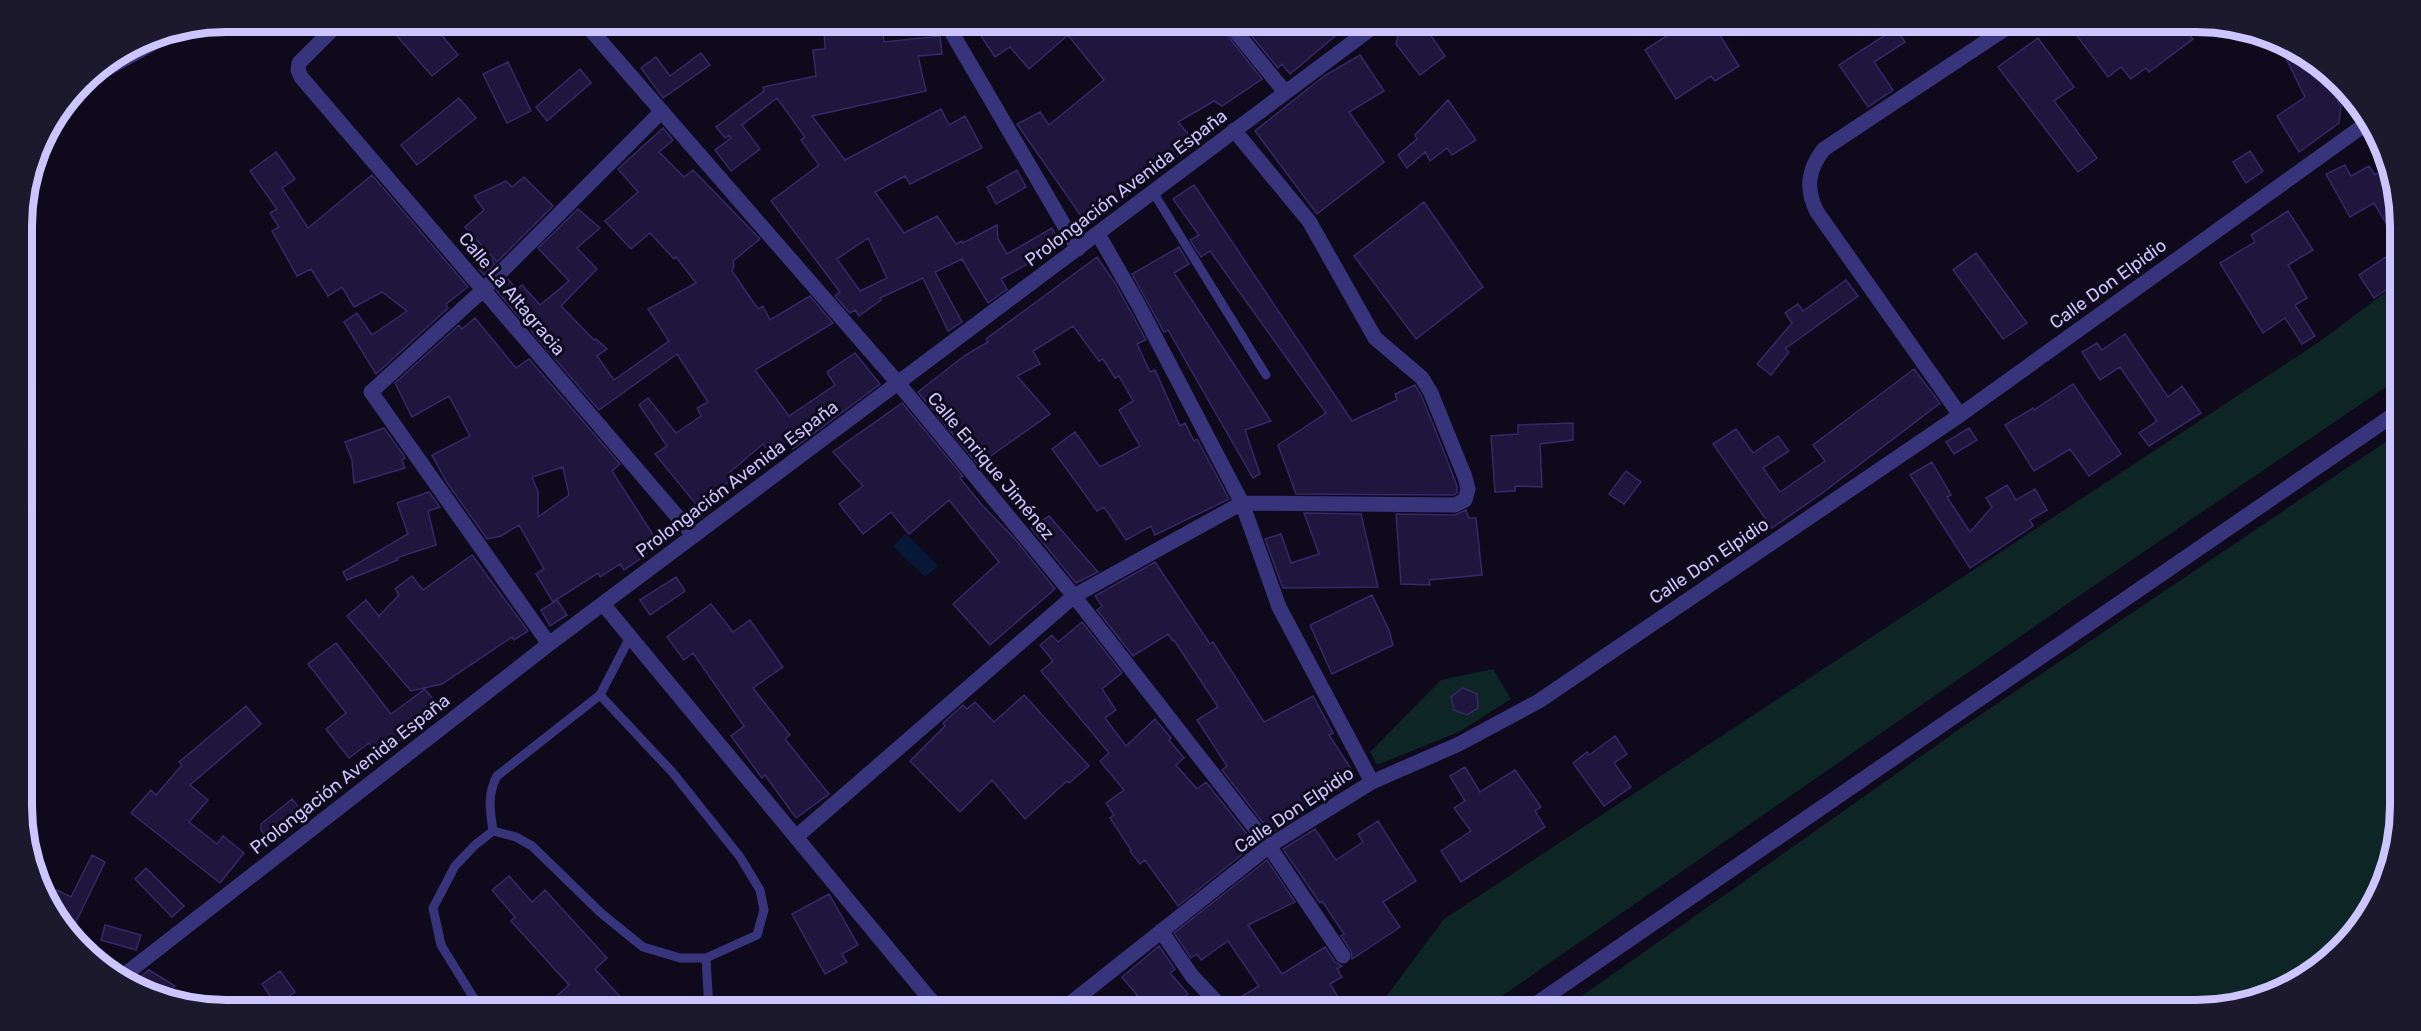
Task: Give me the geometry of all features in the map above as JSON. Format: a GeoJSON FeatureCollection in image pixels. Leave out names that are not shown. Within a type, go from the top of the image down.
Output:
{"type":"FeatureCollection","features":[{"type":"Feature","properties":{"kind":"street","name":"Calle La Altagracia"},"geometry":{"type":"LineString","coordinates":[[330,32],[299,63],[298,70],[301,77],[694,536]]}},
{"type":"Feature","properties":{"kind":"street","name":"Calle Enrique Jiménez"},"geometry":{"type":"LineString","coordinates":[[593,32],[898,383],[1074,596],[1269,846],[1343,956]]}},
{"type":"Feature","properties":{"kind":"street"},"geometry":{"type":"LineString","coordinates":[[951,32],[1078,249]]}},
{"type":"Feature","properties":{"kind":"street"},"geometry":{"type":"LineString","coordinates":[[1236,32],[1285,92]]}},
{"type":"Feature","properties":{"kind":"street","name":"Prolongación Avenida España"},"geometry":{"type":"LineString","coordinates":[[127,973],[549,644],[1366,32]]}},
{"type":"Feature","properties":{"kind":"street"},"geometry":{"type":"LineString","coordinates":[[1960,415],[1818,212],[1811,200],[1810,172],[1824,149],[2000,32]]}},
{"type":"Feature","properties":{"kind":"street"},"geometry":{"type":"LineString","coordinates":[[549,644],[371,392],[483,290],[662,111]]}},
{"type":"Feature","properties":{"kind":"street","name":"Calle Don Elpidio"},"geometry":{"type":"LineString","coordinates":[[1075,1000],[1269,846],[1372,782],[1459,744],[1539,701],[1960,415],[2363,126]]}},
{"type":"Feature","properties":{"kind":"street"},"geometry":{"type":"LineString","coordinates":[[795,837],[1074,596],[1242,503],[1455,505],[1465,500],[1468,489],[1431,393],[1422,378],[1375,338],[1309,221],[1234,130]]}},
{"type":"Feature","properties":{"kind":"street"},"geometry":{"type":"LineString","coordinates":[[1098,234],[1138,304],[1242,503],[1279,607],[1372,782]]}},
{"type":"Feature","properties":{"kind":"street"},"geometry":{"type":"LineString","coordinates":[[1543,999],[2390,417]]}},
{"type":"Feature","properties":{"kind":"street"},"geometry":{"type":"LineString","coordinates":[[603,604],[930,1000]]}},
{"type":"Feature","properties":{"kind":"street"},"geometry":{"type":"LineString","coordinates":[[1161,931],[1192,976],[1214,1000]]}},
{"type":"Feature","properties":{"kind":"lane"},"geometry":{"type":"LineString","coordinates":[[1153,192],[1266,375]]}},
{"type":"Feature","properties":{"kind":"lane"},"geometry":{"type":"LineString","coordinates":[[493,831],[489,800],[491,786],[497,776],[600,695],[630,637]]}},
{"type":"Feature","properties":{"kind":"lane"},"geometry":{"type":"LineString","coordinates":[[493,831],[516,837],[532,846],[601,913],[643,947],[680,958],[706,958],[757,935],[764,910],[760,890],[740,856],[673,773],[600,695]]}},
{"type":"Feature","properties":{"kind":"lane"},"geometry":{"type":"LineString","coordinates":[[476,1000],[441,945],[433,908],[455,866],[475,845],[493,831]]}},
{"type":"Feature","properties":{"kind":"lane"},"geometry":{"type":"LineString","coordinates":[[706,958],[708,1000]]}},
{"type":"Feature","properties":{"kind":"green space"},"geometry":{"type":"Polygon","coordinates":[[[2390,289],[2390,384],[2070,602],[1497,999],[1384,999],[1444,919],[2319,342],[2390,289]]]}},
{"type":"Feature","properties":{"kind":"green space"},"geometry":{"type":"Polygon","coordinates":[[[2390,439],[2390,806],[2386,844],[2375,880],[2364,903],[2349,924],[2333,943],[2293,974],[2258,989],[2234,996],[2209,999],[1577,999],[1961,728],[2390,439]]]}},
{"type":"Feature","properties":{"kind":"green space"},"geometry":{"type":"Polygon","coordinates":[[[1493,669],[1511,699],[1459,732],[1377,765],[1370,752],[1441,680],[1493,669]]]}},
{"type":"Feature","properties":{"kind":"water"},"geometry":{"type":"Polygon","coordinates":[[[906,534],[938,566],[925,577],[893,546],[906,534]]]}},
{"type":"Feature","properties":{"kind":"building"},"geometry":{"type":"Polygon","coordinates":[[[402,32],[439,32],[458,55],[432,76],[397,36],[402,32]]]}},
{"type":"Feature","properties":{"kind":"building"},"geometry":{"type":"Polygon","coordinates":[[[824,32],[883,32],[884,42],[940,36],[942,54],[918,56],[926,91],[812,116],[845,160],[941,109],[949,125],[965,116],[982,148],[910,184],[905,176],[875,192],[904,233],[937,216],[956,244],[962,241],[963,243],[997,225],[998,239],[1007,254],[1052,228],[1061,245],[1001,279],[1007,289],[988,303],[962,259],[935,272],[962,322],[948,331],[923,278],[880,298],[881,300],[859,316],[855,310],[850,313],[835,296],[840,292],[771,201],[819,165],[801,140],[805,137],[777,98],[742,125],[760,149],[731,171],[715,150],[731,138],[729,135],[725,138],[716,127],[764,91],[763,87],[816,76],[813,50],[825,49],[824,32]],[[868,238],[837,259],[860,291],[887,278],[868,238]]]}},
{"type":"Feature","properties":{"kind":"building"},"geometry":{"type":"Polygon","coordinates":[[[978,32],[1225,32],[1262,79],[1222,106],[1214,101],[1178,122],[1195,142],[1088,226],[1017,124],[1040,112],[1049,125],[1104,80],[1068,35],[1029,69],[1010,47],[995,57],[978,32]]]}},
{"type":"Feature","properties":{"kind":"building"},"geometry":{"type":"Polygon","coordinates":[[[1248,32],[1340,32],[1290,74],[1282,64],[1278,68],[1248,32]]]}},
{"type":"Feature","properties":{"kind":"building"},"geometry":{"type":"Polygon","coordinates":[[[1399,32],[1429,32],[1445,56],[1420,75],[1396,44],[1399,32]]]}},
{"type":"Feature","properties":{"kind":"building"},"geometry":{"type":"Polygon","coordinates":[[[1673,32],[1718,32],[1739,66],[1715,81],[1711,76],[1676,99],[1645,50],[1673,32]]]}},
{"type":"Feature","properties":{"kind":"building"},"geometry":{"type":"Polygon","coordinates":[[[1890,32],[1899,32],[1905,42],[1874,62],[1893,90],[1868,107],[1839,65],[1890,32]]]}},
{"type":"Feature","properties":{"kind":"building"},"geometry":{"type":"Polygon","coordinates":[[[2074,32],[2188,32],[2193,39],[2149,72],[2146,68],[2131,79],[2121,67],[2108,77],[2074,32]]]}},
{"type":"Feature","properties":{"kind":"building"},"geometry":{"type":"Polygon","coordinates":[[[2038,38],[2074,87],[2054,101],[2097,158],[2078,172],[1998,67],[2038,38]]]}},
{"type":"Feature","properties":{"kind":"building"},"geometry":{"type":"Polygon","coordinates":[[[2283,52],[2293,57],[2329,84],[2341,107],[2339,123],[2299,152],[2277,116],[2305,97],[2283,52]]]}},
{"type":"Feature","properties":{"kind":"building"},"geometry":{"type":"Polygon","coordinates":[[[701,53],[710,65],[663,98],[641,68],[656,57],[670,76],[701,53]]]}},
{"type":"Feature","properties":{"kind":"building"},"geometry":{"type":"Polygon","coordinates":[[[1360,55],[1384,91],[1349,112],[1384,162],[1317,214],[1255,131],[1324,76],[1360,55]]]}},
{"type":"Feature","properties":{"kind":"building"},"geometry":{"type":"Polygon","coordinates":[[[508,62],[531,111],[507,123],[483,74],[508,62]]]}},
{"type":"Feature","properties":{"kind":"building"},"geometry":{"type":"Polygon","coordinates":[[[580,69],[591,83],[547,121],[536,107],[580,69]]]}},
{"type":"Feature","properties":{"kind":"building"},"geometry":{"type":"Polygon","coordinates":[[[459,98],[476,118],[417,165],[401,145],[459,98]]]}},
{"type":"Feature","properties":{"kind":"building"},"geometry":{"type":"Polygon","coordinates":[[[1448,100],[1476,140],[1452,155],[1447,148],[1430,161],[1425,152],[1407,168],[1398,155],[1417,139],[1415,135],[1448,100]]]}},
{"type":"Feature","properties":{"kind":"building"},"geometry":{"type":"Polygon","coordinates":[[[663,128],[673,140],[659,152],[684,177],[693,170],[760,239],[733,261],[732,271],[758,309],[763,306],[770,320],[810,296],[833,323],[755,370],[789,416],[835,385],[827,372],[855,353],[880,384],[793,449],[787,440],[769,452],[763,444],[729,473],[733,478],[699,508],[655,454],[667,446],[639,405],[648,398],[676,433],[701,416],[697,408],[708,402],[677,354],[599,410],[532,332],[524,315],[520,318],[496,290],[508,279],[517,289],[522,285],[540,305],[569,281],[538,248],[578,209],[600,228],[577,248],[597,269],[561,306],[594,340],[596,339],[607,349],[597,356],[614,380],[669,341],[648,309],[696,283],[676,257],[674,259],[650,233],[631,249],[605,221],[638,192],[618,169],[663,128]]]}},
{"type":"Feature","properties":{"kind":"building"},"geometry":{"type":"Polygon","coordinates":[[[2250,151],[2263,171],[2246,183],[2233,162],[2250,151]]]}},
{"type":"Feature","properties":{"kind":"building"},"geometry":{"type":"Polygon","coordinates":[[[276,152],[295,179],[282,188],[308,228],[372,175],[468,287],[446,304],[448,308],[376,374],[344,322],[357,313],[372,335],[407,311],[382,292],[354,307],[342,287],[328,296],[311,269],[297,276],[272,231],[279,227],[270,213],[277,209],[250,171],[276,152]]]}},
{"type":"Feature","properties":{"kind":"building"},"geometry":{"type":"Polygon","coordinates":[[[2345,165],[2351,176],[2369,166],[2375,175],[2382,171],[2388,200],[2390,230],[2374,203],[2350,217],[2326,174],[2345,165]]]}},
{"type":"Feature","properties":{"kind":"building"},"geometry":{"type":"Polygon","coordinates":[[[1017,170],[1026,187],[996,204],[987,187],[1017,170]]]}},
{"type":"Feature","properties":{"kind":"building"},"geometry":{"type":"Polygon","coordinates":[[[524,177],[553,206],[497,262],[465,227],[484,210],[474,196],[506,181],[512,187],[524,177]]]}},
{"type":"Feature","properties":{"kind":"building"},"geometry":{"type":"Polygon","coordinates":[[[1194,185],[1352,421],[1397,400],[1395,394],[1415,385],[1446,457],[1457,486],[1457,493],[1453,495],[1296,494],[1278,445],[1326,413],[1210,251],[1201,257],[1190,240],[1199,235],[1173,199],[1194,185]]]}},
{"type":"Feature","properties":{"kind":"building"},"geometry":{"type":"Polygon","coordinates":[[[1424,202],[1483,287],[1416,339],[1354,256],[1424,202]]]}},
{"type":"Feature","properties":{"kind":"building"},"geometry":{"type":"Polygon","coordinates":[[[2288,211],[2313,250],[2288,265],[2307,298],[2295,305],[2315,336],[2302,344],[2285,318],[2263,333],[2220,263],[2255,242],[2251,235],[2288,211]]]}},
{"type":"Feature","properties":{"kind":"building"},"geometry":{"type":"Polygon","coordinates":[[[1179,247],[1189,264],[1174,273],[1271,421],[1245,430],[1260,474],[1253,478],[1168,330],[1164,332],[1132,274],[1179,247]]]}},
{"type":"Feature","properties":{"kind":"building"},"geometry":{"type":"Polygon","coordinates":[[[1976,253],[2027,323],[2003,339],[1953,270],[1976,253]]]}},
{"type":"Feature","properties":{"kind":"building"},"geometry":{"type":"Polygon","coordinates":[[[2390,254],[2390,287],[2374,298],[2359,275],[2390,254]]]}},
{"type":"Feature","properties":{"kind":"building"},"geometry":{"type":"Polygon","coordinates":[[[1097,257],[1115,283],[1146,340],[1137,344],[1150,372],[1155,370],[1180,426],[1185,423],[1194,441],[1197,439],[1229,499],[1155,535],[1151,526],[1126,540],[1104,507],[1097,511],[1052,449],[1075,432],[1100,467],[1140,446],[1119,410],[1133,401],[1119,376],[1115,378],[1103,359],[1099,361],[1073,326],[1033,351],[1040,364],[1017,376],[1050,414],[978,465],[918,392],[964,356],[988,342],[986,339],[1097,257]]]}},
{"type":"Feature","properties":{"kind":"building"},"geometry":{"type":"Polygon","coordinates":[[[491,259],[495,264],[484,275],[479,269],[491,259]]]}},
{"type":"Feature","properties":{"kind":"building"},"geometry":{"type":"Polygon","coordinates":[[[1846,280],[1858,296],[1785,349],[1789,352],[1771,375],[1757,364],[1792,323],[1785,313],[1798,304],[1803,311],[1846,280]]]}},
{"type":"Feature","properties":{"kind":"building"},"geometry":{"type":"Polygon","coordinates":[[[475,318],[516,368],[529,359],[620,464],[612,471],[657,541],[644,550],[647,554],[624,570],[620,564],[600,577],[598,573],[553,602],[536,574],[544,569],[519,525],[501,536],[487,539],[446,481],[432,455],[470,436],[449,396],[412,417],[395,383],[459,325],[462,329],[475,318]],[[563,467],[532,477],[538,492],[538,517],[569,495],[563,467]]]}},
{"type":"Feature","properties":{"kind":"building"},"geometry":{"type":"Polygon","coordinates":[[[2125,334],[2168,397],[2182,386],[2201,413],[2149,446],[2139,433],[2157,421],[2120,367],[2100,380],[2082,352],[2097,343],[2102,350],[2125,334]]]}},
{"type":"Feature","properties":{"kind":"building"},"geometry":{"type":"Polygon","coordinates":[[[1914,369],[1940,403],[1821,494],[1772,528],[1713,444],[1736,429],[1753,453],[1778,436],[1789,451],[1763,468],[1780,492],[1825,461],[1813,445],[1914,369]]]}},
{"type":"Feature","properties":{"kind":"building"},"geometry":{"type":"Polygon","coordinates":[[[2073,384],[2121,454],[2089,476],[2070,449],[2034,471],[2005,425],[2033,408],[2034,410],[2073,384]]]}},
{"type":"Feature","properties":{"kind":"building"},"geometry":{"type":"Polygon","coordinates":[[[902,403],[963,476],[960,478],[981,504],[1015,539],[1055,589],[990,645],[953,604],[999,562],[949,500],[909,534],[891,512],[863,534],[839,504],[863,486],[833,452],[902,403]]]}},
{"type":"Feature","properties":{"kind":"building"},"geometry":{"type":"Polygon","coordinates":[[[1573,423],[1573,440],[1540,444],[1542,487],[1515,486],[1515,491],[1495,492],[1491,436],[1518,434],[1518,425],[1573,423]]]}},
{"type":"Feature","properties":{"kind":"building"},"geometry":{"type":"Polygon","coordinates":[[[384,428],[404,456],[402,460],[405,468],[354,483],[352,460],[345,442],[384,428]]]}},
{"type":"Feature","properties":{"kind":"building"},"geometry":{"type":"Polygon","coordinates":[[[1969,428],[1977,440],[1954,454],[1946,442],[1969,428]]]}},
{"type":"Feature","properties":{"kind":"building"},"geometry":{"type":"Polygon","coordinates":[[[1932,462],[1951,495],[1947,497],[1970,532],[1992,507],[1986,498],[2007,485],[2016,500],[2035,489],[2047,510],[2030,520],[2033,526],[1970,568],[1910,475],[1932,462]]]}},
{"type":"Feature","properties":{"kind":"building"},"geometry":{"type":"Polygon","coordinates":[[[1626,471],[1641,482],[1624,504],[1609,494],[1626,471]]]}},
{"type":"Feature","properties":{"kind":"building"},"geometry":{"type":"Polygon","coordinates":[[[429,492],[440,507],[428,511],[436,545],[396,558],[398,560],[347,580],[343,572],[408,534],[397,503],[429,492]]]}},
{"type":"Feature","properties":{"kind":"building"},"geometry":{"type":"Polygon","coordinates":[[[1466,510],[1469,518],[1476,518],[1482,575],[1429,580],[1430,585],[1401,584],[1396,514],[1455,515],[1466,510]]]}},
{"type":"Feature","properties":{"kind":"building"},"geometry":{"type":"Polygon","coordinates":[[[1304,513],[1361,514],[1378,587],[1283,588],[1265,539],[1281,534],[1291,563],[1319,554],[1304,513]]]}},
{"type":"Feature","properties":{"kind":"building"},"geometry":{"type":"Polygon","coordinates":[[[1049,516],[1098,572],[1076,583],[1031,528],[1049,516]]]}},
{"type":"Feature","properties":{"kind":"building"},"geometry":{"type":"Polygon","coordinates":[[[472,555],[528,631],[514,640],[512,637],[442,684],[411,691],[347,616],[366,600],[379,616],[399,595],[395,589],[412,576],[423,590],[472,555]]]}},
{"type":"Feature","properties":{"kind":"building"},"geometry":{"type":"Polygon","coordinates":[[[1155,562],[1210,644],[1213,642],[1264,722],[1313,696],[1333,733],[1329,735],[1355,775],[1303,810],[1305,812],[1271,833],[1222,770],[1227,766],[1197,720],[1218,707],[1174,640],[1168,634],[1133,656],[1097,610],[1102,606],[1095,596],[1155,562]]]}},
{"type":"Feature","properties":{"kind":"building"},"geometry":{"type":"Polygon","coordinates":[[[676,577],[685,591],[650,615],[640,600],[676,577]]]}},
{"type":"Feature","properties":{"kind":"building"},"geometry":{"type":"Polygon","coordinates":[[[1372,595],[1389,630],[1393,645],[1332,674],[1310,625],[1372,595]]]}},
{"type":"Feature","properties":{"kind":"building"},"geometry":{"type":"Polygon","coordinates":[[[557,600],[567,615],[550,626],[541,610],[557,600]]]}},
{"type":"Feature","properties":{"kind":"building"},"geometry":{"type":"Polygon","coordinates":[[[711,604],[733,632],[750,620],[783,667],[753,688],[790,735],[785,739],[829,794],[796,818],[765,775],[762,778],[731,736],[744,726],[693,653],[684,660],[667,637],[711,604]]]}},
{"type":"Feature","properties":{"kind":"building"},"geometry":{"type":"Polygon","coordinates":[[[1082,622],[1122,673],[1102,689],[1116,710],[1105,718],[1126,746],[1155,719],[1184,758],[1176,765],[1197,789],[1206,782],[1255,844],[1178,906],[1145,860],[1140,864],[1110,818],[1114,815],[1106,803],[1124,790],[1100,761],[1109,753],[1041,671],[1053,661],[1040,645],[1052,635],[1058,642],[1082,622]]]}},
{"type":"Feature","properties":{"kind":"building"},"geometry":{"type":"Polygon","coordinates":[[[336,643],[391,714],[425,689],[441,709],[379,756],[369,743],[349,758],[326,729],[346,713],[308,664],[336,643]]]}},
{"type":"Feature","properties":{"kind":"building"},"geometry":{"type":"Polygon","coordinates":[[[1463,688],[1477,694],[1478,708],[1467,715],[1454,710],[1451,697],[1463,688]]]}},
{"type":"Feature","properties":{"kind":"building"},"geometry":{"type":"Polygon","coordinates":[[[1024,695],[1089,766],[1069,783],[1067,781],[1025,819],[992,780],[960,812],[910,761],[945,726],[943,723],[963,705],[967,709],[975,702],[994,722],[1024,695]]]}},
{"type":"Feature","properties":{"kind":"building"},"geometry":{"type":"Polygon","coordinates":[[[246,706],[261,724],[190,785],[208,800],[189,822],[217,844],[223,836],[244,853],[220,883],[131,813],[151,790],[156,795],[182,765],[179,762],[246,706]]]}},
{"type":"Feature","properties":{"kind":"building"},"geometry":{"type":"Polygon","coordinates":[[[1615,736],[1627,754],[1614,763],[1631,787],[1604,806],[1573,763],[1587,752],[1589,755],[1615,736]]]}},
{"type":"Feature","properties":{"kind":"building"},"geometry":{"type":"Polygon","coordinates":[[[1465,767],[1480,792],[1515,770],[1541,807],[1535,811],[1545,827],[1461,882],[1441,851],[1471,831],[1454,808],[1465,801],[1450,776],[1465,767]]]}},
{"type":"Feature","properties":{"kind":"building"},"geometry":{"type":"Polygon","coordinates":[[[292,799],[302,811],[268,840],[261,830],[261,824],[292,799]]]}},
{"type":"Feature","properties":{"kind":"building"},"geometry":{"type":"Polygon","coordinates":[[[1378,821],[1416,881],[1383,902],[1400,927],[1352,959],[1351,951],[1341,936],[1344,934],[1283,849],[1315,829],[1336,860],[1363,842],[1358,834],[1378,821]]]}},
{"type":"Feature","properties":{"kind":"building"},"geometry":{"type":"Polygon","coordinates":[[[92,855],[105,862],[74,926],[54,896],[57,890],[71,897],[92,855]]]}},
{"type":"Feature","properties":{"kind":"building"},"geometry":{"type":"Polygon","coordinates":[[[1267,860],[1295,902],[1248,925],[1282,974],[1325,947],[1335,962],[1342,966],[1337,969],[1342,977],[1330,984],[1340,999],[1237,999],[1259,986],[1228,941],[1201,960],[1197,954],[1191,958],[1174,933],[1267,860]]]}},
{"type":"Feature","properties":{"kind":"building"},"geometry":{"type":"Polygon","coordinates":[[[146,868],[184,906],[172,917],[135,879],[146,868]]]}},
{"type":"Feature","properties":{"kind":"building"},"geometry":{"type":"Polygon","coordinates":[[[509,876],[532,902],[545,890],[607,958],[595,969],[623,1000],[552,1000],[569,985],[511,921],[515,917],[492,890],[509,876]]]}},
{"type":"Feature","properties":{"kind":"building"},"geometry":{"type":"Polygon","coordinates":[[[829,894],[858,945],[842,954],[847,962],[825,974],[792,914],[829,894]]]}},
{"type":"Feature","properties":{"kind":"building"},"geometry":{"type":"Polygon","coordinates":[[[105,925],[141,935],[136,950],[101,940],[105,925]]]}},
{"type":"Feature","properties":{"kind":"building"},"geometry":{"type":"Polygon","coordinates":[[[1159,946],[1175,969],[1170,973],[1188,994],[1181,1000],[1141,1000],[1122,977],[1159,946]]]}},
{"type":"Feature","properties":{"kind":"building"},"geometry":{"type":"Polygon","coordinates":[[[149,970],[175,986],[171,991],[138,979],[149,970]]]}},
{"type":"Feature","properties":{"kind":"building"},"geometry":{"type":"Polygon","coordinates":[[[280,971],[295,992],[283,1000],[273,1000],[262,984],[280,971]]]}}]}
